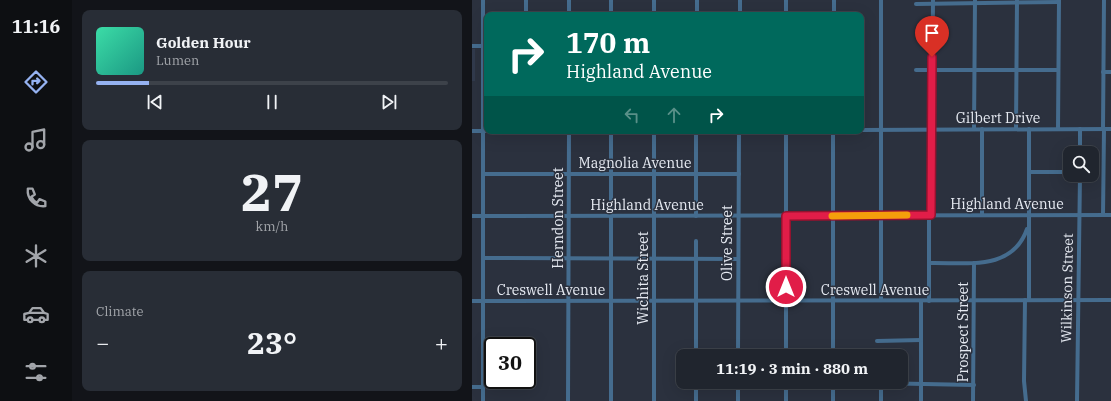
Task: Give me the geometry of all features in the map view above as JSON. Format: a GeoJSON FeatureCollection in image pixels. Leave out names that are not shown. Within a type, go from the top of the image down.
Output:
{"type":"FeatureCollection","features":[{"type":"Feature","properties":{"kind":"street"},"geometry":{"type":"LineString","coordinates":[[483,0],[484,23]]}},
{"type":"Feature","properties":{"kind":"street"},"geometry":{"type":"LineString","coordinates":[[526,0],[526,12]]}},
{"type":"Feature","properties":{"kind":"street"},"geometry":{"type":"LineString","coordinates":[[569,0],[569,12]]}},
{"type":"Feature","properties":{"kind":"street"},"geometry":{"type":"LineString","coordinates":[[611,0],[611,12]]}},
{"type":"Feature","properties":{"kind":"street"},"geometry":{"type":"LineString","coordinates":[[654,0],[654,12]]}},
{"type":"Feature","properties":{"kind":"street"},"geometry":{"type":"LineString","coordinates":[[697,0],[697,12]]}},
{"type":"Feature","properties":{"kind":"street"},"geometry":{"type":"LineString","coordinates":[[740,0],[740,12]]}},
{"type":"Feature","properties":{"kind":"street"},"geometry":{"type":"LineString","coordinates":[[786,0],[786,12]]}},
{"type":"Feature","properties":{"kind":"street"},"geometry":{"type":"LineString","coordinates":[[834,0],[834,12]]}},
{"type":"Feature","properties":{"kind":"street"},"geometry":{"type":"LineString","coordinates":[[881,0],[881,300]]}},
{"type":"Feature","properties":{"kind":"street"},"geometry":{"type":"LineString","coordinates":[[1103,215],[1104,0]]}},
{"type":"Feature","properties":{"kind":"street"},"geometry":{"type":"LineString","coordinates":[[974,129],[975,1]]}},
{"type":"Feature","properties":{"kind":"street"},"geometry":{"type":"LineString","coordinates":[[916,4],[975,1],[1059,1],[1058,129]]}},
{"type":"Feature","properties":{"kind":"street"},"geometry":{"type":"LineString","coordinates":[[1016,129],[1017,1]]}},
{"type":"Feature","properties":{"kind":"street"},"geometry":{"type":"LineString","coordinates":[[929,300],[933,2]]}},
{"type":"Feature","properties":{"kind":"street"},"geometry":{"type":"LineString","coordinates":[[472,46],[484,46]]}},
{"type":"Feature","properties":{"kind":"street"},"geometry":{"type":"LineString","coordinates":[[916,70],[1058,70]]}},
{"type":"Feature","properties":{"kind":"street"},"geometry":{"type":"LineString","coordinates":[[1104,72],[1111,72]]}},
{"type":"Feature","properties":{"kind":"street"},"geometry":{"type":"LineString","coordinates":[[483,401],[484,89]]}},
{"type":"Feature","properties":{"kind":"street"},"geometry":{"type":"LineString","coordinates":[[982,129],[982,215]]}},
{"type":"Feature","properties":{"kind":"street"},"geometry":{"type":"LineString","coordinates":[[1026,401],[1024,381],[1029,249],[1029,129]]}},
{"type":"Feature","properties":{"kind":"street"},"geometry":{"type":"LineString","coordinates":[[1080,129],[1080,146]]}},
{"type":"Feature","properties":{"kind":"street","name":"Gilbert Drive"},"geometry":{"type":"LineString","coordinates":[[864,130],[1111,129]]}},
{"type":"Feature","properties":{"kind":"street"},"geometry":{"type":"LineString","coordinates":[[472,132],[483,132]]}},
{"type":"Feature","properties":{"kind":"street","name":"Herndon Street"},"geometry":{"type":"LineString","coordinates":[[568,401],[569,134]]}},
{"type":"Feature","properties":{"kind":"street"},"geometry":{"type":"LineString","coordinates":[[611,134],[611,401]]}},
{"type":"Feature","properties":{"kind":"street","name":"Wichita Street"},"geometry":{"type":"LineString","coordinates":[[654,134],[654,401]]}},
{"type":"Feature","properties":{"kind":"street"},"geometry":{"type":"LineString","coordinates":[[696,134],[696,216]]}},
{"type":"Feature","properties":{"kind":"street","name":"Olive Street"},"geometry":{"type":"LineString","coordinates":[[738,349],[739,134]]}},
{"type":"Feature","properties":{"kind":"street"},"geometry":{"type":"LineString","coordinates":[[786,134],[786,349]]}},
{"type":"Feature","properties":{"kind":"street"},"geometry":{"type":"LineString","coordinates":[[833,134],[833,349]]}},
{"type":"Feature","properties":{"kind":"street"},"geometry":{"type":"LineString","coordinates":[[1029,172],[1063,172]]}},
{"type":"Feature","properties":{"kind":"street","name":"Magnolia Avenue"},"geometry":{"type":"LineString","coordinates":[[483,174],[738,174]]}},
{"type":"Feature","properties":{"kind":"street","name":"Wilkinson Street"},"geometry":{"type":"LineString","coordinates":[[1078,401],[1080,182]]}},
{"type":"Feature","properties":{"kind":"street","name":"Highland Avenue"},"geometry":{"type":"LineString","coordinates":[[472,216],[1111,215]]}},
{"type":"Feature","properties":{"kind":"street"},"geometry":{"type":"LineString","coordinates":[[929,263],[974,263],[998,260],[1008,255],[1019,245],[1029,224]]}},
{"type":"Feature","properties":{"kind":"street"},"geometry":{"type":"LineString","coordinates":[[696,241],[696,349]]}},
{"type":"Feature","properties":{"kind":"street"},"geometry":{"type":"LineString","coordinates":[[1019,245],[1029,249]]}},
{"type":"Feature","properties":{"kind":"street"},"geometry":{"type":"LineString","coordinates":[[483,258],[738,259]]}},
{"type":"Feature","properties":{"kind":"street","name":"Prospect Street"},"geometry":{"type":"LineString","coordinates":[[974,263],[974,401]]}},
{"type":"Feature","properties":{"kind":"street"},"geometry":{"type":"LineString","coordinates":[[921,300],[921,401]]}},
{"type":"Feature","properties":{"kind":"street","name":"Creswell Avenue"},"geometry":{"type":"LineString","coordinates":[[472,301],[1111,300]]}},
{"type":"Feature","properties":{"kind":"street"},"geometry":{"type":"LineString","coordinates":[[877,341],[921,340]]}},
{"type":"Feature","properties":{"kind":"street"},"geometry":{"type":"LineString","coordinates":[[908,384],[974,385]]}},
{"type":"Feature","properties":{"kind":"street"},"geometry":{"type":"LineString","coordinates":[[472,387],[483,387]]}},
{"type":"Feature","properties":{"kind":"street"},"geometry":{"type":"LineString","coordinates":[[696,389],[696,401]]}},
{"type":"Feature","properties":{"kind":"street"},"geometry":{"type":"LineString","coordinates":[[738,389],[738,401]]}},
{"type":"Feature","properties":{"kind":"street"},"geometry":{"type":"LineString","coordinates":[[786,389],[786,401]]}},
{"type":"Feature","properties":{"kind":"street"},"geometry":{"type":"LineString","coordinates":[[833,389],[833,401]]}},
{"type":"Feature","properties":{"kind":"street"},"geometry":{"type":"LineString","coordinates":[[881,389],[881,401]]}},
{"type":"Feature","properties":{"kind":"shaded area"},"geometry":{"type":"Polygon","coordinates":[[[472,49],[475,49],[475,81],[472,81],[472,49]]]}},
{"type":"Feature","properties":{"kind":"slow traffic"},"geometry":{"type":"LineString","coordinates":[[832,216],[907,215]]}},
{"type":"Feature","properties":{"kind":"route"},"geometry":{"type":"LineString","coordinates":[[786,287],[786,216],[931,215],[932,57]]}}]}
